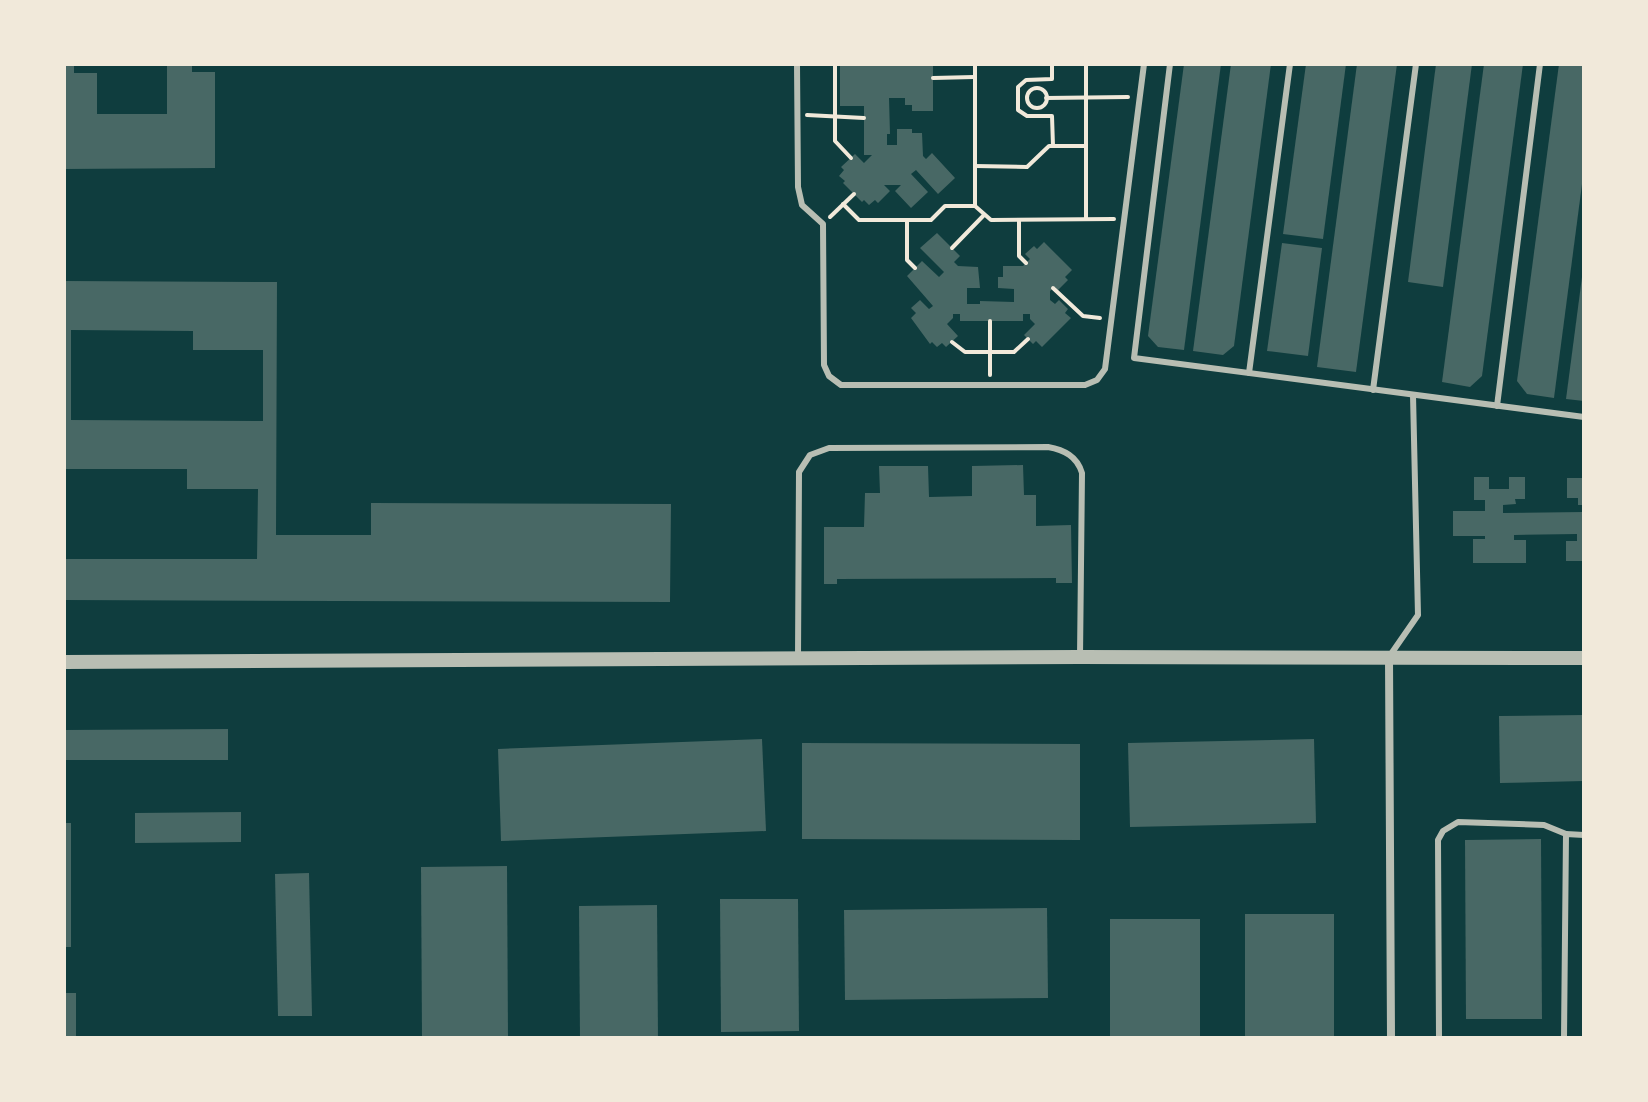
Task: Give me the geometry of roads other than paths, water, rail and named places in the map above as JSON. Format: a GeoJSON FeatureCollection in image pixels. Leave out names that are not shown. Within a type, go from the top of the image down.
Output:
{"type":"FeatureCollection","features":[{"type":"Feature","properties":{"kind":"street"},"geometry":{"type":"LineString","coordinates":[[1389,658],[1391,1038]]}},
{"type":"Feature","properties":{"kind":"street"},"geometry":{"type":"LineString","coordinates":[[64,662],[1584,658]]}},
{"type":"Feature","properties":{"kind":"lane"},"geometry":{"type":"LineString","coordinates":[[797,64],[798,187],[802,205],[823,224],[824,365],[829,376],[841,385],[1085,385],[1097,380],[1105,369],[1144,64]]}},
{"type":"Feature","properties":{"kind":"lane"},"geometry":{"type":"LineString","coordinates":[[1170,64],[1134,358],[1584,417]]}},
{"type":"Feature","properties":{"kind":"lane"},"geometry":{"type":"LineString","coordinates":[[1249,373],[1290,64]]}},
{"type":"Feature","properties":{"kind":"lane"},"geometry":{"type":"LineString","coordinates":[[1373,390],[1416,64]]}},
{"type":"Feature","properties":{"kind":"lane"},"geometry":{"type":"LineString","coordinates":[[1497,406],[1540,64]]}},
{"type":"Feature","properties":{"kind":"lane"},"geometry":{"type":"LineString","coordinates":[[1389,658],[1418,615],[1413,395]]}},
{"type":"Feature","properties":{"kind":"lane"},"geometry":{"type":"LineString","coordinates":[[798,659],[799,472],[810,455],[829,448],[1048,447],[1075,458],[1082,473],[1080,657]]}},
{"type":"Feature","properties":{"kind":"lane"},"geometry":{"type":"LineString","coordinates":[[1439,1038],[1438,840],[1443,831],[1458,822],[1544,825],[1566,834],[1584,835]]}},
{"type":"Feature","properties":{"kind":"lane"},"geometry":{"type":"LineString","coordinates":[[1564,1038],[1566,834]]}}]}
